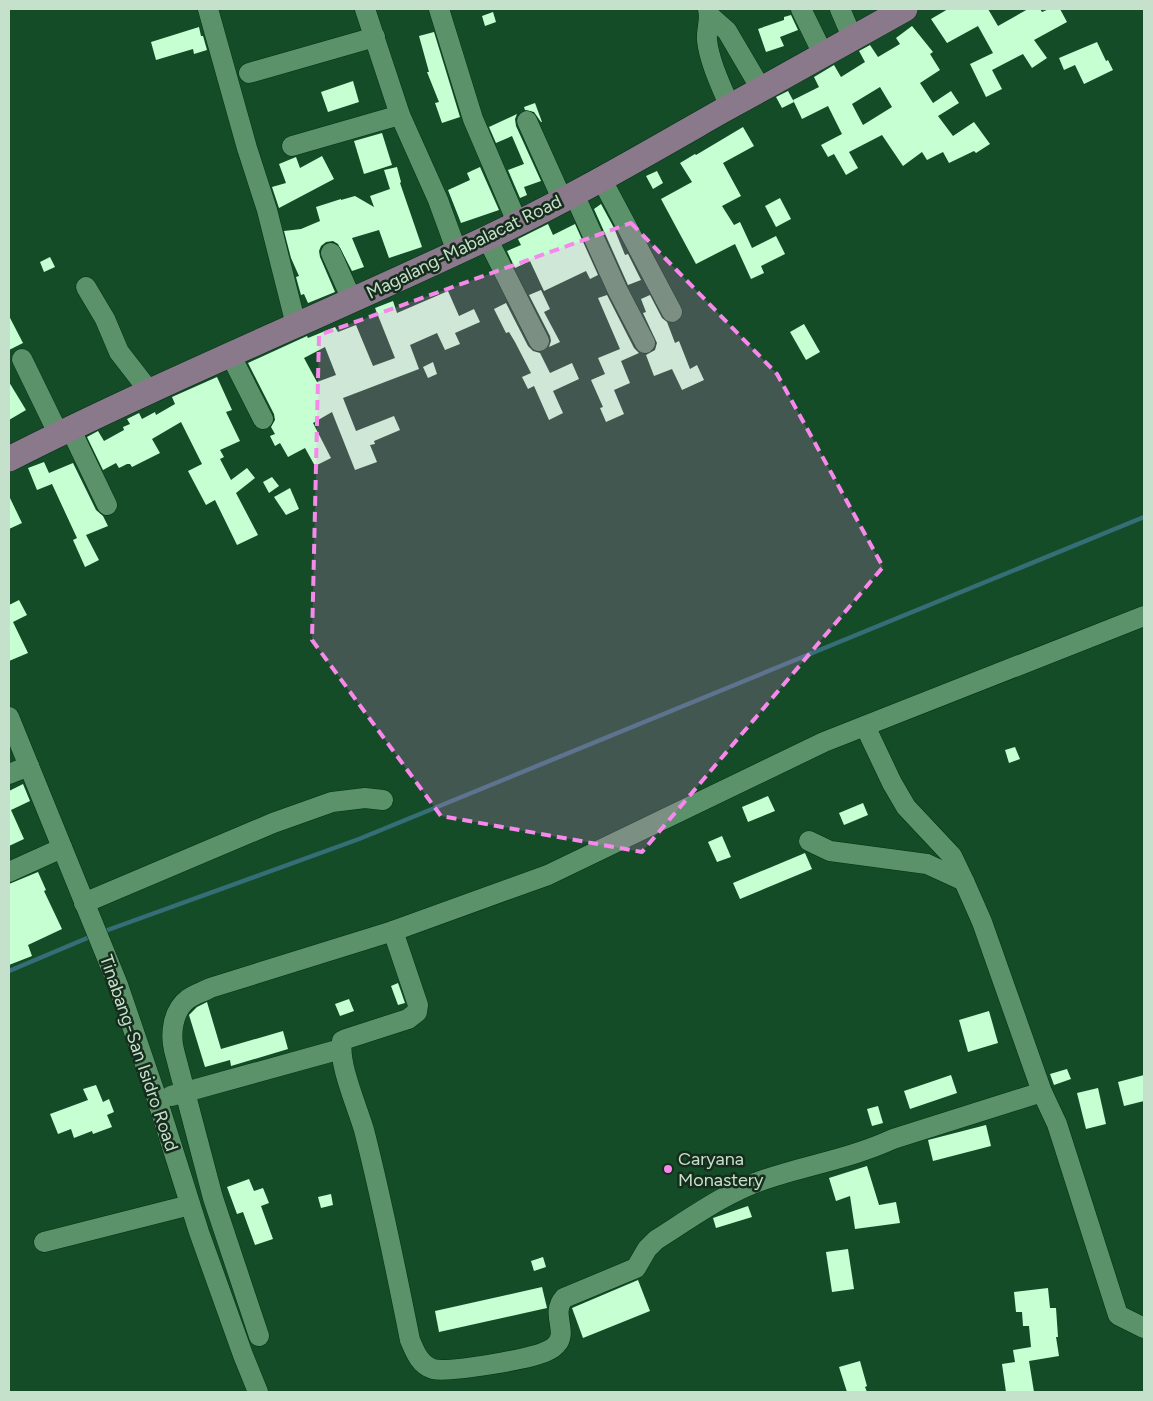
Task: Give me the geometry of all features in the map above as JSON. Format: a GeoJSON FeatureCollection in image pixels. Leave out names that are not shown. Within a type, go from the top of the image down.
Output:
{"type":"FeatureCollection","features":[{"type":"Feature","properties":{"kind":"main road","name":"Magalang-Mabalacat Road"},"geometry":{"type":"LineString","coordinates":[[9,458],[230,354],[487,238],[602,180],[852,37],[905,9]]}},
{"type":"Feature","properties":{"kind":"street"},"geometry":{"type":"LineString","coordinates":[[208,9],[247,148],[267,210],[296,325]]}},
{"type":"Feature","properties":{"kind":"street"},"geometry":{"type":"LineString","coordinates":[[366,9],[400,115],[438,200],[457,252]]}},
{"type":"Feature","properties":{"kind":"street"},"geometry":{"type":"LineString","coordinates":[[439,9],[473,119],[517,222]]}},
{"type":"Feature","properties":{"kind":"street"},"geometry":{"type":"LineString","coordinates":[[801,9],[823,54]]}},
{"type":"Feature","properties":{"kind":"street"},"geometry":{"type":"LineString","coordinates":[[840,9],[852,37]]}},
{"type":"Feature","properties":{"kind":"street"},"geometry":{"type":"LineString","coordinates":[[709,12],[727,31],[761,89]]}},
{"type":"Feature","properties":{"kind":"street"},"geometry":{"type":"LineString","coordinates":[[709,12],[707,40],[712,60],[730,107]]}},
{"type":"Feature","properties":{"kind":"street"},"geometry":{"type":"LineString","coordinates":[[249,73],[375,37]]}},
{"type":"Feature","properties":{"kind":"street"},"geometry":{"type":"LineString","coordinates":[[712,60],[737,49]]}},
{"type":"Feature","properties":{"kind":"street"},"geometry":{"type":"LineString","coordinates":[[292,146],[400,115]]}},
{"type":"Feature","properties":{"kind":"street"},"geometry":{"type":"LineString","coordinates":[[527,121],[645,343]]}},
{"type":"Feature","properties":{"kind":"street"},"geometry":{"type":"LineString","coordinates":[[602,180],[672,312]]}},
{"type":"Feature","properties":{"kind":"street"},"geometry":{"type":"LineString","coordinates":[[487,238],[539,341]]}},
{"type":"Feature","properties":{"kind":"street"},"geometry":{"type":"LineString","coordinates":[[330,253],[352,300]]}},
{"type":"Feature","properties":{"kind":"street"},"geometry":{"type":"LineString","coordinates":[[86,287],[105,319],[119,352],[150,392]]}},
{"type":"Feature","properties":{"kind":"street"},"geometry":{"type":"LineString","coordinates":[[230,354],[263,419]]}},
{"type":"Feature","properties":{"kind":"street"},"geometry":{"type":"LineString","coordinates":[[22,359],[106,505]]}},
{"type":"Feature","properties":{"kind":"street"},"geometry":{"type":"LineString","coordinates":[[259,1336],[212,1198],[171,1038],[175,1016],[187,999],[210,988],[393,931],[548,875],[824,742],[1144,616]]}},
{"type":"Feature","properties":{"kind":"street","name":"Tinabang-San Isidro Road"},"geometry":{"type":"LineString","coordinates":[[9,717],[118,985],[157,1099],[190,1205],[243,1356],[258,1392]]}},
{"type":"Feature","properties":{"kind":"street"},"geometry":{"type":"LineString","coordinates":[[865,726],[892,783],[906,806],[952,856],[964,881],[982,922],[1042,1092],[1057,1124],[1118,1315],[1144,1328]]}},
{"type":"Feature","properties":{"kind":"street"},"geometry":{"type":"LineString","coordinates":[[9,774],[29,766]]}},
{"type":"Feature","properties":{"kind":"street"},"geometry":{"type":"LineString","coordinates":[[84,903],[273,824],[332,802],[365,798],[383,800]]}},
{"type":"Feature","properties":{"kind":"street"},"geometry":{"type":"LineString","coordinates":[[809,841],[830,850],[927,864],[964,881]]}},
{"type":"Feature","properties":{"kind":"street"},"geometry":{"type":"LineString","coordinates":[[9,872],[62,848]]}},
{"type":"Feature","properties":{"kind":"street"},"geometry":{"type":"LineString","coordinates":[[393,931],[418,1005],[417,1012],[408,1019],[346,1039],[342,1041],[341,1049],[388,1226],[410,1340],[417,1356],[426,1366],[434,1369],[446,1371],[520,1359],[548,1351],[560,1339],[561,1331],[558,1309],[564,1298],[636,1268],[647,1249],[656,1240],[741,1189],[765,1179],[854,1155],[893,1139],[1042,1092]]}},
{"type":"Feature","properties":{"kind":"street"},"geometry":{"type":"LineString","coordinates":[[157,1099],[341,1049]]}},
{"type":"Feature","properties":{"kind":"street"},"geometry":{"type":"LineString","coordinates":[[44,1242],[190,1205]]}},
{"type":"Feature","properties":{"kind":"highlighted area"},"geometry":{"type":"Polygon","coordinates":[[[631,223],[777,374],[883,567],[642,852],[441,816],[312,640],[319,335],[631,223]]]}},
{"type":"Feature","properties":{"kind":"building"},"geometry":{"type":"Polygon","coordinates":[[[948,9],[988,9],[998,26],[1028,9],[1040,9],[1042,12],[1049,9],[1060,9],[1067,22],[1034,40],[1047,58],[1032,68],[1023,54],[992,70],[1002,89],[986,97],[970,64],[993,53],[978,26],[947,43],[931,19],[948,9]]]}},
{"type":"Feature","properties":{"kind":"building"},"geometry":{"type":"Polygon","coordinates":[[[493,12],[496,22],[485,26],[482,16],[493,12]]]}},
{"type":"Feature","properties":{"kind":"building"},"geometry":{"type":"Polygon","coordinates":[[[791,15],[798,30],[780,37],[784,46],[766,52],[758,29],[784,20],[784,17],[791,15]]]}},
{"type":"Feature","properties":{"kind":"building"},"geometry":{"type":"Polygon","coordinates":[[[912,26],[933,52],[930,54],[940,70],[920,83],[933,103],[951,91],[959,103],[938,116],[953,136],[974,122],[990,144],[976,153],[974,151],[949,163],[943,152],[927,160],[922,152],[903,166],[882,135],[849,152],[858,168],[846,175],[834,154],[828,157],[821,145],[842,134],[828,106],[802,119],[793,100],[819,87],[814,77],[834,65],[841,77],[865,62],[859,51],[870,45],[878,57],[900,44],[896,38],[912,26]],[[880,87],[852,104],[863,125],[892,107],[880,87]]]}},
{"type":"Feature","properties":{"kind":"building"},"geometry":{"type":"Polygon","coordinates":[[[199,27],[207,50],[194,54],[193,49],[156,60],[151,42],[199,27]]]}},
{"type":"Feature","properties":{"kind":"building"},"geometry":{"type":"Polygon","coordinates":[[[434,32],[460,117],[442,123],[435,103],[439,102],[427,72],[429,72],[419,36],[434,32]]]}},
{"type":"Feature","properties":{"kind":"building"},"geometry":{"type":"Polygon","coordinates":[[[1097,42],[1106,61],[1108,60],[1113,70],[1084,84],[1075,65],[1064,70],[1059,58],[1097,42]]]}},
{"type":"Feature","properties":{"kind":"building"},"geometry":{"type":"Polygon","coordinates":[[[353,81],[359,102],[328,112],[321,92],[353,81]]]}},
{"type":"Feature","properties":{"kind":"building"},"geometry":{"type":"Polygon","coordinates":[[[788,91],[794,102],[782,108],[776,97],[788,91]]]}},
{"type":"Feature","properties":{"kind":"building"},"geometry":{"type":"Polygon","coordinates":[[[535,103],[542,122],[534,112],[525,110],[524,107],[535,103]]]}},
{"type":"Feature","properties":{"kind":"building"},"geometry":{"type":"Polygon","coordinates":[[[517,114],[515,119],[516,126],[541,181],[524,187],[527,195],[520,198],[508,170],[524,164],[512,136],[496,143],[489,127],[517,114]]]}},
{"type":"Feature","properties":{"kind":"building"},"geometry":{"type":"Polygon","coordinates":[[[743,127],[754,146],[723,163],[741,196],[722,206],[734,225],[740,222],[752,248],[776,236],[785,254],[761,266],[764,273],[751,279],[735,244],[696,264],[661,199],[692,182],[680,163],[743,127]]]}},
{"type":"Feature","properties":{"kind":"building"},"geometry":{"type":"Polygon","coordinates":[[[382,133],[392,165],[364,174],[354,141],[382,133]]]}},
{"type":"Feature","properties":{"kind":"building"},"geometry":{"type":"Polygon","coordinates":[[[322,156],[334,179],[279,208],[272,187],[286,183],[279,164],[296,157],[300,168],[322,156]]]}},
{"type":"Feature","properties":{"kind":"building"},"geometry":{"type":"Polygon","coordinates":[[[397,167],[400,183],[422,247],[389,258],[379,230],[352,238],[364,267],[352,271],[338,244],[333,241],[326,242],[319,251],[320,257],[335,292],[308,303],[304,294],[301,295],[296,277],[299,276],[291,258],[284,231],[301,229],[320,221],[316,207],[341,199],[355,196],[374,207],[370,196],[390,189],[384,170],[397,167]]]}},
{"type":"Feature","properties":{"kind":"building"},"geometry":{"type":"Polygon","coordinates":[[[480,167],[499,210],[461,223],[448,190],[470,180],[467,173],[480,167]]]}},
{"type":"Feature","properties":{"kind":"building"},"geometry":{"type":"Polygon","coordinates":[[[657,171],[663,183],[653,189],[646,176],[657,171]]]}},
{"type":"Feature","properties":{"kind":"building"},"geometry":{"type":"Polygon","coordinates":[[[780,198],[791,219],[776,227],[765,206],[780,198]]]}},
{"type":"Feature","properties":{"kind":"building"},"geometry":{"type":"Polygon","coordinates":[[[601,204],[614,228],[625,255],[628,254],[641,280],[628,285],[594,209],[601,204]]]}},
{"type":"Feature","properties":{"kind":"building"},"geometry":{"type":"Polygon","coordinates":[[[548,224],[553,235],[575,224],[598,275],[590,279],[586,271],[544,291],[530,261],[515,268],[507,251],[521,245],[518,239],[548,224]]]}},
{"type":"Feature","properties":{"kind":"building"},"geometry":{"type":"Polygon","coordinates":[[[50,257],[55,267],[44,272],[40,262],[50,257]]]}},
{"type":"Feature","properties":{"kind":"building"},"geometry":{"type":"Polygon","coordinates":[[[541,290],[550,309],[544,312],[560,342],[549,347],[550,336],[529,295],[541,290]]]}},
{"type":"Feature","properties":{"kind":"building"},"geometry":{"type":"Polygon","coordinates":[[[448,291],[459,316],[474,309],[480,322],[455,333],[460,344],[445,350],[437,333],[410,345],[419,369],[343,398],[356,431],[394,416],[400,430],[374,441],[375,444],[370,445],[377,462],[355,470],[332,412],[313,423],[331,458],[315,466],[305,448],[288,457],[280,443],[275,446],[270,436],[275,434],[271,427],[275,420],[274,414],[248,363],[307,336],[308,338],[335,327],[338,332],[356,325],[373,366],[395,358],[375,308],[393,301],[397,313],[448,291]],[[325,347],[304,358],[317,382],[336,375],[325,347]]]}},
{"type":"Feature","properties":{"kind":"building"},"geometry":{"type":"Polygon","coordinates":[[[607,295],[634,348],[639,353],[621,361],[630,383],[614,390],[624,414],[606,422],[600,408],[603,407],[591,380],[605,374],[598,358],[620,349],[598,298],[607,295]]]}},
{"type":"Feature","properties":{"kind":"building"},"geometry":{"type":"Polygon","coordinates":[[[650,295],[662,318],[667,322],[675,343],[679,341],[690,369],[697,365],[704,380],[682,390],[672,369],[654,376],[646,355],[655,350],[657,343],[643,313],[646,312],[641,299],[650,295]]]}},
{"type":"Feature","properties":{"kind":"building"},"geometry":{"type":"Polygon","coordinates":[[[506,303],[528,346],[533,351],[540,353],[550,373],[572,363],[579,379],[553,391],[563,413],[549,420],[534,386],[528,389],[522,377],[531,373],[515,342],[509,332],[506,333],[494,309],[506,303]]]}},
{"type":"Feature","properties":{"kind":"building"},"geometry":{"type":"Polygon","coordinates":[[[9,316],[23,343],[9,350],[9,316]]]}},
{"type":"Feature","properties":{"kind":"building"},"geometry":{"type":"Polygon","coordinates":[[[804,324],[820,352],[806,360],[790,332],[804,324]]]}},
{"type":"Feature","properties":{"kind":"building"},"geometry":{"type":"Polygon","coordinates":[[[433,362],[437,374],[428,378],[423,367],[433,362]]]}},
{"type":"Feature","properties":{"kind":"building"},"geometry":{"type":"Polygon","coordinates":[[[217,377],[232,410],[226,412],[240,441],[220,450],[224,457],[220,459],[231,480],[247,468],[255,478],[236,493],[258,535],[237,545],[215,500],[206,505],[188,471],[202,464],[181,422],[152,439],[160,453],[132,467],[130,464],[127,464],[119,468],[116,463],[103,470],[87,437],[98,431],[104,441],[124,430],[123,427],[130,424],[127,419],[139,413],[142,419],[155,412],[156,415],[175,404],[172,397],[217,377]]]}},
{"type":"Feature","properties":{"kind":"building"},"geometry":{"type":"Polygon","coordinates":[[[9,382],[26,410],[9,420],[9,382]]]}},
{"type":"Feature","properties":{"kind":"building"},"geometry":{"type":"Polygon","coordinates":[[[44,462],[49,473],[73,463],[96,510],[103,516],[108,526],[86,535],[99,560],[85,567],[73,540],[77,538],[52,484],[37,490],[28,468],[44,462]]]}},
{"type":"Feature","properties":{"kind":"building"},"geometry":{"type":"Polygon","coordinates":[[[272,477],[279,486],[269,493],[263,482],[272,477]]]}},
{"type":"Feature","properties":{"kind":"building"},"geometry":{"type":"Polygon","coordinates":[[[290,488],[299,509],[286,515],[274,497],[290,488]]]}},
{"type":"Feature","properties":{"kind":"building"},"geometry":{"type":"Polygon","coordinates":[[[9,496],[22,523],[9,529],[9,496]]]}},
{"type":"Feature","properties":{"kind":"building"},"geometry":{"type":"Polygon","coordinates":[[[19,600],[27,615],[13,622],[28,653],[9,661],[9,605],[19,600]]]}},
{"type":"Feature","properties":{"kind":"building"},"geometry":{"type":"Polygon","coordinates":[[[1015,747],[1020,759],[1009,763],[1005,750],[1015,747]]]}},
{"type":"Feature","properties":{"kind":"building"},"geometry":{"type":"Polygon","coordinates":[[[23,784],[30,801],[11,810],[24,839],[9,846],[9,791],[23,784]]]}},
{"type":"Feature","properties":{"kind":"building"},"geometry":{"type":"Polygon","coordinates":[[[768,796],[775,811],[748,822],[742,807],[768,796]]]}},
{"type":"Feature","properties":{"kind":"building"},"geometry":{"type":"Polygon","coordinates":[[[863,803],[868,815],[844,825],[839,813],[863,803]]]}},
{"type":"Feature","properties":{"kind":"building"},"geometry":{"type":"Polygon","coordinates":[[[722,836],[731,857],[717,862],[708,842],[722,836]]]}},
{"type":"Feature","properties":{"kind":"building"},"geometry":{"type":"Polygon","coordinates":[[[805,853],[812,869],[740,899],[733,883],[805,853]]]}},
{"type":"Feature","properties":{"kind":"building"},"geometry":{"type":"Polygon","coordinates":[[[38,872],[46,890],[44,891],[62,929],[28,945],[32,956],[9,965],[9,884],[38,872]]]}},
{"type":"Feature","properties":{"kind":"building"},"geometry":{"type":"Polygon","coordinates":[[[398,983],[405,1003],[398,1005],[391,986],[398,983]]]}},
{"type":"Feature","properties":{"kind":"building"},"geometry":{"type":"Polygon","coordinates":[[[349,999],[354,1011],[340,1016],[335,1004],[349,999]]]}},
{"type":"Feature","properties":{"kind":"building"},"geometry":{"type":"Polygon","coordinates":[[[207,1002],[221,1049],[283,1031],[288,1049],[231,1066],[230,1060],[205,1067],[189,1015],[197,1007],[207,1002]]]}},
{"type":"Feature","properties":{"kind":"building"},"geometry":{"type":"Polygon","coordinates":[[[989,1011],[998,1043],[968,1052],[959,1020],[989,1011]]]}},
{"type":"Feature","properties":{"kind":"building"},"geometry":{"type":"Polygon","coordinates":[[[1067,1069],[1071,1079],[1054,1085],[1050,1074],[1067,1069]]]}},
{"type":"Feature","properties":{"kind":"building"},"geometry":{"type":"Polygon","coordinates":[[[951,1075],[957,1093],[910,1109],[904,1091],[951,1075]]]}},
{"type":"Feature","properties":{"kind":"building"},"geometry":{"type":"Polygon","coordinates":[[[1144,1075],[1144,1101],[1124,1106],[1118,1082],[1144,1075]]]}},
{"type":"Feature","properties":{"kind":"building"},"geometry":{"type":"Polygon","coordinates":[[[96,1085],[103,1102],[109,1099],[114,1112],[107,1115],[112,1127],[93,1134],[92,1131],[74,1138],[71,1129],[58,1134],[50,1114],[88,1100],[83,1089],[96,1085]]]}},
{"type":"Feature","properties":{"kind":"building"},"geometry":{"type":"Polygon","coordinates":[[[1098,1088],[1106,1124],[1086,1129],[1077,1093],[1098,1088]]]}},
{"type":"Feature","properties":{"kind":"building"},"geometry":{"type":"Polygon","coordinates":[[[878,1106],[883,1123],[872,1126],[867,1109],[878,1106]]]}},
{"type":"Feature","properties":{"kind":"building"},"geometry":{"type":"Polygon","coordinates":[[[986,1125],[991,1146],[933,1161],[928,1140],[986,1125]]]}},
{"type":"Feature","properties":{"kind":"building"},"geometry":{"type":"Polygon","coordinates":[[[867,1166],[879,1205],[896,1202],[900,1223],[855,1229],[850,1196],[836,1201],[829,1178],[867,1166]]]}},
{"type":"Feature","properties":{"kind":"building"},"geometry":{"type":"Polygon","coordinates":[[[249,1179],[254,1191],[263,1188],[269,1203],[261,1206],[273,1239],[255,1245],[243,1212],[237,1214],[227,1187],[249,1179]]]}},
{"type":"Feature","properties":{"kind":"building"},"geometry":{"type":"Polygon","coordinates":[[[331,1194],[333,1205],[321,1208],[318,1197],[331,1194]]]}},
{"type":"Feature","properties":{"kind":"building"},"geometry":{"type":"Polygon","coordinates":[[[748,1206],[752,1217],[716,1228],[713,1218],[748,1206]]]}},
{"type":"Feature","properties":{"kind":"building"},"geometry":{"type":"Polygon","coordinates":[[[848,1249],[854,1289],[832,1292],[826,1252],[848,1249]]]}},
{"type":"Feature","properties":{"kind":"building"},"geometry":{"type":"Polygon","coordinates":[[[543,1257],[546,1267],[534,1271],[531,1261],[543,1257]]]}},
{"type":"Feature","properties":{"kind":"building"},"geometry":{"type":"Polygon","coordinates":[[[638,1280],[650,1311],[583,1338],[572,1308],[638,1280]]]}},
{"type":"Feature","properties":{"kind":"building"},"geometry":{"type":"Polygon","coordinates":[[[542,1287],[547,1308],[439,1332],[435,1311],[542,1287]]]}},
{"type":"Feature","properties":{"kind":"building"},"geometry":{"type":"Polygon","coordinates":[[[1048,1288],[1050,1308],[1056,1308],[1058,1337],[1056,1337],[1059,1356],[1029,1361],[1034,1392],[1006,1392],[1002,1364],[1015,1362],[1013,1350],[1031,1347],[1029,1326],[1023,1326],[1022,1312],[1016,1312],[1014,1292],[1048,1288]]]}},
{"type":"Feature","properties":{"kind":"building"},"geometry":{"type":"Polygon","coordinates":[[[860,1361],[867,1392],[847,1392],[839,1367],[860,1361]]]}},
{"type":"Feature","properties":{"kind":"waterway"},"geometry":{"type":"LineString","coordinates":[[105,931],[359,839],[1144,517]]}},
{"type":"Feature","properties":{"kind":"waterway"},"geometry":{"type":"LineString","coordinates":[[9,971],[92,936]]}},
{"type":"Feature","properties":{"kind":"place","name":"Caryana Monastery"},"geometry":{"type":"Point","coordinates":[668,1169]}}]}
